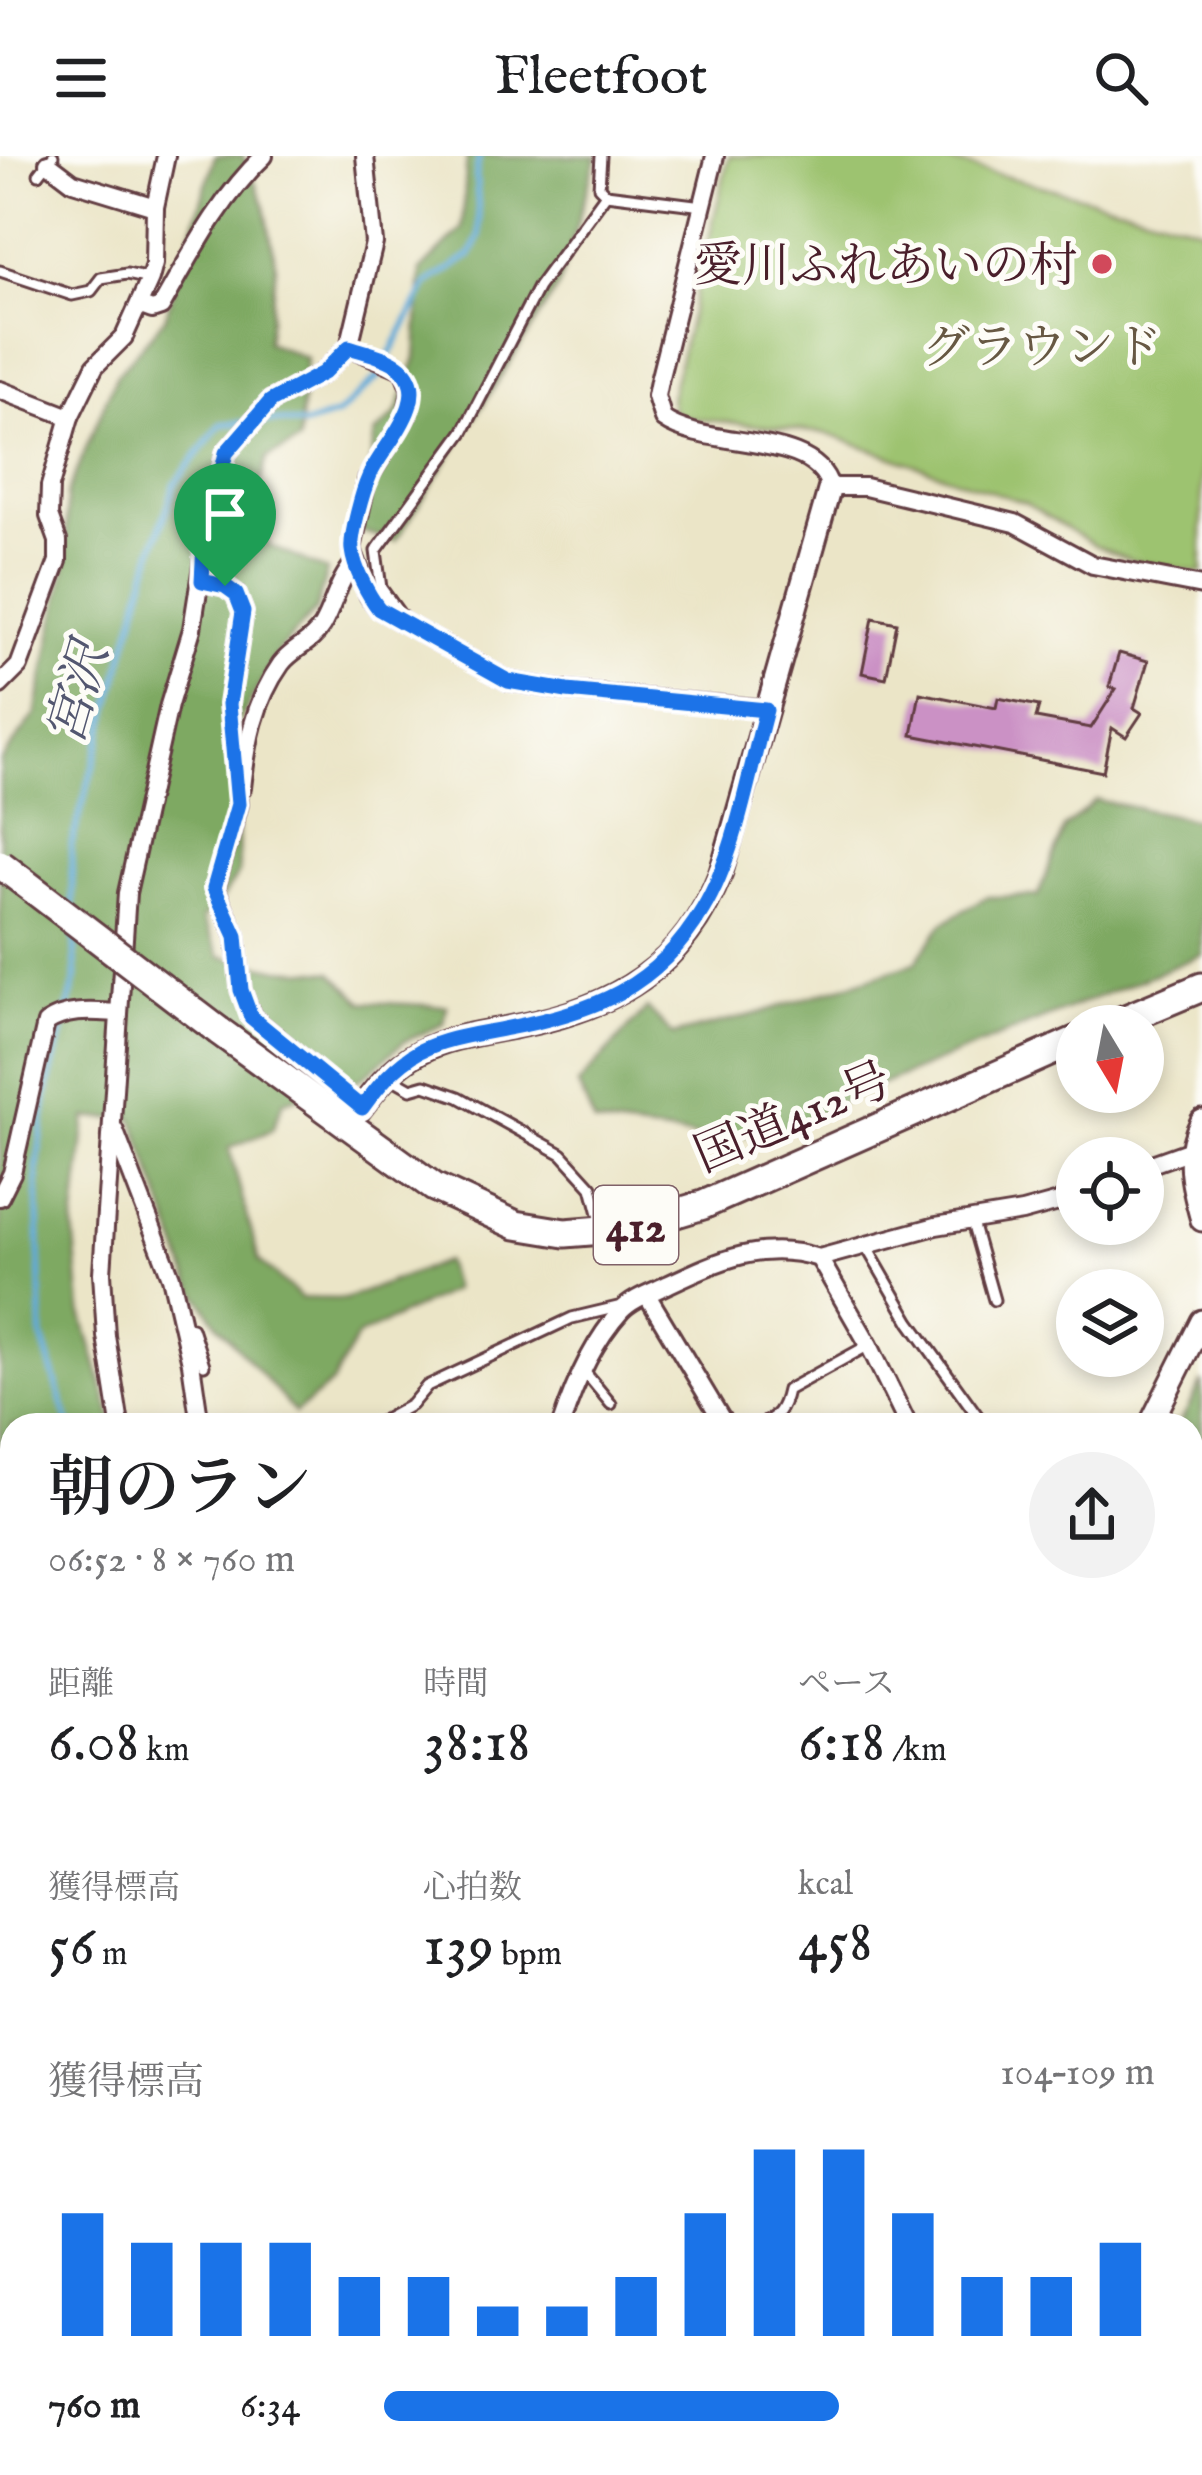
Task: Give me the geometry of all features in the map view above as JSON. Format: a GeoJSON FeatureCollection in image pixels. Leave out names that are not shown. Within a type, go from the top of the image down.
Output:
{"type":"FeatureCollection","features":[{"type":"Feature","properties":{"kind":"main road","name":"国道412号"},"geometry":{"type":"LineString","coordinates":[[0,863],[219,1031],[355,1116],[434,1186],[490,1215],[534,1230],[603,1230],[703,1204],[1056,1049]]}},
{"type":"Feature","properties":{"kind":"main road"},"geometry":{"type":"LineString","coordinates":[[1158,1005],[1202,986]]}},
{"type":"Feature","properties":{"kind":"street"},"geometry":{"type":"LineString","coordinates":[[0,685],[20,666],[58,561],[58,541],[49,516],[50,486],[70,417],[95,366],[124,337],[141,306],[154,264],[154,207],[166,156]]}},
{"type":"Feature","properties":{"kind":"street"},"geometry":{"type":"LineString","coordinates":[[141,306],[161,307],[228,196],[264,156]]}},
{"type":"Feature","properties":{"kind":"street"},"geometry":{"type":"LineString","coordinates":[[118,1413],[102,1273],[130,872],[202,581],[204,544],[226,453],[271,401],[357,350],[374,243],[365,156]]}},
{"type":"Feature","properties":{"kind":"street"},"geometry":{"type":"LineString","coordinates":[[356,561],[342,576],[322,626],[283,662],[263,696],[247,739],[238,804],[214,888],[236,936],[241,990],[251,1017],[355,1116],[387,1076],[437,1044],[556,1019],[595,1007],[639,982],[664,960],[712,894],[830,488],[821,468],[801,454],[693,434],[674,428],[659,411],[659,381],[715,156]]}},
{"type":"Feature","properties":{"kind":"street"},"geometry":{"type":"LineString","coordinates":[[46,164],[73,182],[154,207]]}},
{"type":"Feature","properties":{"kind":"street"},"geometry":{"type":"LineString","coordinates":[[357,350],[395,364],[409,380],[407,415],[367,480],[352,549],[369,596],[379,609],[508,681],[766,710]]}},
{"type":"Feature","properties":{"kind":"street"},"geometry":{"type":"LineString","coordinates":[[0,390],[70,417]]}},
{"type":"Feature","properties":{"kind":"street"},"geometry":{"type":"LineString","coordinates":[[830,488],[865,487],[1015,523],[1093,565],[1202,586]]}},
{"type":"Feature","properties":{"kind":"street"},"geometry":{"type":"LineString","coordinates":[[202,581],[236,594],[243,612],[229,704],[238,804]]}},
{"type":"Feature","properties":{"kind":"street"},"geometry":{"type":"LineString","coordinates":[[0,1197],[12,1173],[46,1023],[85,1011],[119,1013]]}},
{"type":"Feature","properties":{"kind":"street"},"geometry":{"type":"LineString","coordinates":[[1202,1121],[1191,1150],[1202,1220]]}},
{"type":"Feature","properties":{"kind":"street"},"geometry":{"type":"LineString","coordinates":[[114,1129],[171,1277],[198,1413]]}},
{"type":"Feature","properties":{"kind":"street"},"geometry":{"type":"LineString","coordinates":[[1164,1160],[1191,1150]]}},
{"type":"Feature","properties":{"kind":"street"},"geometry":{"type":"LineString","coordinates":[[566,1413],[583,1370],[622,1310],[740,1253],[776,1250],[819,1258],[971,1218],[1056,1203]]}},
{"type":"Feature","properties":{"kind":"street"},"geometry":{"type":"LineString","coordinates":[[819,1258],[902,1413]]}},
{"type":"Feature","properties":{"kind":"street"},"geometry":{"type":"LineString","coordinates":[[647,1295],[718,1413]]}},
{"type":"Feature","properties":{"kind":"street"},"geometry":{"type":"LineString","coordinates":[[1156,1413],[1202,1321]]}},
{"type":"Feature","properties":{"kind":"lane"},"geometry":{"type":"LineString","coordinates":[[601,156],[599,188],[606,194],[703,206]]}},
{"type":"Feature","properties":{"kind":"lane"},"geometry":{"type":"LineString","coordinates":[[402,625],[405,616],[381,588],[376,550],[464,432],[538,287],[606,194]]}},
{"type":"Feature","properties":{"kind":"lane"},"geometry":{"type":"LineString","coordinates":[[0,271],[72,295],[91,291],[101,278],[128,274],[149,279]]}},
{"type":"Feature","properties":{"kind":"lane"},"geometry":{"type":"LineString","coordinates":[[387,1076],[411,1089],[425,1085],[485,1109],[562,1154],[592,1187],[603,1230]]}},
{"type":"Feature","properties":{"kind":"lane"},"geometry":{"type":"LineString","coordinates":[[971,1218],[994,1300]]}},
{"type":"Feature","properties":{"kind":"lane"},"geometry":{"type":"LineString","coordinates":[[866,1246],[910,1322],[975,1413]]}},
{"type":"Feature","properties":{"kind":"lane"},"geometry":{"type":"LineString","coordinates":[[398,1413],[411,1406],[427,1386],[572,1318],[622,1310]]}},
{"type":"Feature","properties":{"kind":"lane"},"geometry":{"type":"LineString","coordinates":[[183,1326],[192,1328],[204,1365]]}},
{"type":"Feature","properties":{"kind":"lane"},"geometry":{"type":"LineString","coordinates":[[775,1413],[783,1407],[787,1390],[869,1345]]}},
{"type":"Feature","properties":{"kind":"lane"},"geometry":{"type":"LineString","coordinates":[[583,1370],[611,1404]]}},
{"type":"Feature","properties":{"kind":"green space"},"geometry":{"type":"Polygon","coordinates":[[[215,156],[243,156],[265,206],[276,266],[267,342],[306,358],[299,442],[267,458],[257,498],[268,545],[327,571],[316,610],[280,649],[235,729],[239,873],[202,919],[220,956],[280,969],[332,972],[363,1002],[447,1006],[444,1024],[405,1041],[361,1079],[284,1101],[272,1130],[229,1148],[259,1261],[301,1298],[345,1299],[445,1261],[453,1290],[357,1337],[332,1383],[295,1413],[218,1325],[190,1282],[133,1118],[86,1118],[74,1226],[81,1310],[111,1413],[0,1413],[0,762],[36,714],[66,565],[67,494],[116,376],[165,318],[215,156]]]}},
{"type":"Feature","properties":{"kind":"green space"},"geometry":{"type":"Polygon","coordinates":[[[467,156],[597,156],[559,285],[396,541],[359,531],[375,434],[397,413],[416,358],[421,270],[462,229],[467,156]]]}},
{"type":"Feature","properties":{"kind":"green space","name":"グラウンド"},"geometry":{"type":"Polygon","coordinates":[[[729,156],[928,156],[1202,228],[1202,573],[1131,560],[1094,545],[1025,503],[824,433],[681,417],[670,398],[729,156]]]}},
{"type":"Feature","properties":{"kind":"green space"},"geometry":{"type":"Polygon","coordinates":[[[1096,800],[1202,821],[1202,955],[1078,1005],[1056,1005],[1056,1014],[773,1134],[699,1137],[595,1124],[578,1085],[647,1008],[673,1035],[760,1013],[915,963],[943,923],[986,897],[1038,896],[1064,828],[1096,800]]]}},
{"type":"Feature","properties":{"kind":"green space"},"geometry":{"type":"Polygon","coordinates":[[[1202,1381],[1202,1413],[1185,1413],[1202,1381]]]}},
{"type":"Feature","properties":{"kind":"building"},"geometry":{"type":"Polygon","coordinates":[[[873,618],[897,623],[886,678],[862,673],[873,618]]]}},
{"type":"Feature","properties":{"kind":"building"},"geometry":{"type":"Polygon","coordinates":[[[1119,653],[1148,661],[1134,708],[1142,713],[1126,737],[1112,728],[1103,772],[912,735],[920,693],[996,708],[998,698],[1039,706],[1036,718],[1091,728],[1116,689],[1109,687],[1119,653]]]}},
{"type":"Feature","properties":{"kind":"waterway","name":"宮沢"},"geometry":{"type":"LineString","coordinates":[[73,911],[71,846],[175,484],[221,424],[277,421],[304,425],[337,415],[379,376],[427,284],[470,256],[480,236],[479,156]]}},
{"type":"Feature","properties":{"kind":"waterway","name":"宮沢"},"geometry":{"type":"LineString","coordinates":[[65,1413],[42,1336],[37,1168],[47,1092],[76,977],[74,930]]}},
{"type":"Feature","properties":{"kind":"place","name":"愛川ふれあいの村"},"geometry":{"type":"Point","coordinates":[1102,264]}},
{"type":"Feature","properties":{"kind":"route"},"geometry":{"type":"LineString","coordinates":[[349,347],[395,364],[409,380],[407,415],[367,480],[352,549],[369,596],[379,609],[508,681],[766,710],[721,872],[700,916],[664,960],[617,995],[574,1015],[437,1044],[401,1063],[362,1108],[251,1017],[241,990],[236,936],[214,888],[238,804],[229,704],[243,612],[236,594],[225,586],[202,581],[204,544],[226,453],[271,401],[323,373],[349,347]]}}]}
